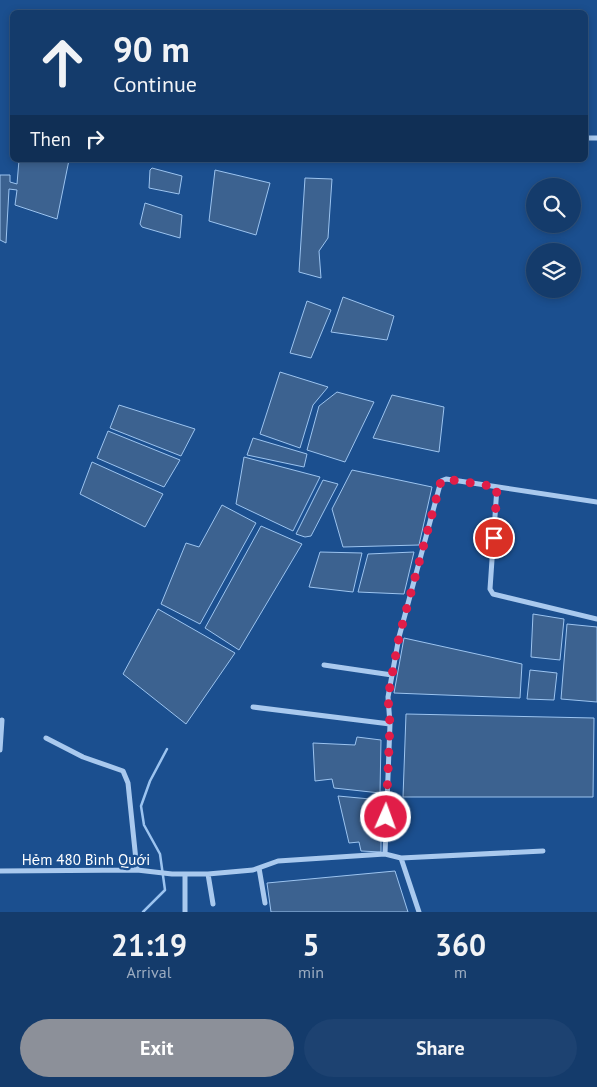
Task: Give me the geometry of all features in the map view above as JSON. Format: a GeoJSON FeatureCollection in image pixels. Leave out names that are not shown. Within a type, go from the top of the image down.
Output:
{"type":"FeatureCollection","features":[{"type":"Feature","properties":{"kind":"street"},"geometry":{"type":"LineString","coordinates":[[385,854],[390,724],[388,697],[399,637],[441,481],[446,479],[597,502]]}},
{"type":"Feature","properties":{"kind":"street"},"geometry":{"type":"LineString","coordinates":[[497,487],[490,589],[492,594],[597,620]]}},
{"type":"Feature","properties":{"kind":"street"},"geometry":{"type":"LineString","coordinates":[[324,665],[392,675]]}},
{"type":"Feature","properties":{"kind":"street"},"geometry":{"type":"LineString","coordinates":[[253,707],[390,724]]}},
{"type":"Feature","properties":{"kind":"street"},"geometry":{"type":"LineString","coordinates":[[0,750],[2,720]]}},
{"type":"Feature","properties":{"kind":"street"},"geometry":{"type":"LineString","coordinates":[[46,738],[83,757],[123,771],[128,783],[137,870]]}},
{"type":"Feature","properties":{"kind":"street","name":"Hẻm 480 Bình Quới"},"geometry":{"type":"LineString","coordinates":[[0,871],[151,870],[185,875],[253,870],[278,861],[385,854],[401,858],[543,851]]}},
{"type":"Feature","properties":{"kind":"street"},"geometry":{"type":"LineString","coordinates":[[401,858],[419,912]]}},
{"type":"Feature","properties":{"kind":"street"},"geometry":{"type":"LineString","coordinates":[[259,868],[265,903]]}},
{"type":"Feature","properties":{"kind":"street"},"geometry":{"type":"LineString","coordinates":[[208,874],[213,904]]}},
{"type":"Feature","properties":{"kind":"street"},"geometry":{"type":"LineString","coordinates":[[185,875],[185,912]]}},
{"type":"Feature","properties":{"kind":"water"},"geometry":{"type":"Polygon","coordinates":[[[19,162],[69,162],[57,219],[15,205],[17,190],[9,189],[6,243],[0,240],[0,175],[10,175],[10,182],[17,184],[19,162]]]}},
{"type":"Feature","properties":{"kind":"water"},"geometry":{"type":"Polygon","coordinates":[[[152,168],[182,176],[179,194],[149,188],[150,170],[152,168]]]}},
{"type":"Feature","properties":{"kind":"water"},"geometry":{"type":"Polygon","coordinates":[[[215,170],[270,183],[256,235],[209,221],[215,170]]]}},
{"type":"Feature","properties":{"kind":"water"},"geometry":{"type":"Polygon","coordinates":[[[305,178],[332,179],[328,238],[319,251],[321,278],[299,272],[305,178]]]}},
{"type":"Feature","properties":{"kind":"water"},"geometry":{"type":"Polygon","coordinates":[[[145,203],[182,215],[180,238],[142,227],[140,224],[145,203]]]}},
{"type":"Feature","properties":{"kind":"water"},"geometry":{"type":"Polygon","coordinates":[[[343,297],[394,316],[387,340],[331,332],[343,297]]]}},
{"type":"Feature","properties":{"kind":"water"},"geometry":{"type":"Polygon","coordinates":[[[307,301],[331,310],[311,358],[290,353],[307,301]]]}},
{"type":"Feature","properties":{"kind":"water"},"geometry":{"type":"Polygon","coordinates":[[[280,372],[328,387],[313,405],[300,448],[260,434],[280,372]]]}},
{"type":"Feature","properties":{"kind":"water"},"geometry":{"type":"Polygon","coordinates":[[[337,392],[374,402],[345,462],[307,450],[319,406],[337,392]]]}},
{"type":"Feature","properties":{"kind":"water"},"geometry":{"type":"Polygon","coordinates":[[[392,395],[444,407],[439,452],[373,438],[392,395]]]}},
{"type":"Feature","properties":{"kind":"water"},"geometry":{"type":"Polygon","coordinates":[[[119,405],[195,429],[181,456],[110,428],[119,405]]]}},
{"type":"Feature","properties":{"kind":"water"},"geometry":{"type":"Polygon","coordinates":[[[108,431],[180,460],[164,487],[97,458],[108,431]]]}},
{"type":"Feature","properties":{"kind":"water"},"geometry":{"type":"Polygon","coordinates":[[[253,438],[307,454],[304,467],[247,455],[253,438]]]}},
{"type":"Feature","properties":{"kind":"water"},"geometry":{"type":"Polygon","coordinates":[[[244,457],[320,477],[293,531],[236,504],[244,457]]]}},
{"type":"Feature","properties":{"kind":"water"},"geometry":{"type":"Polygon","coordinates":[[[92,462],[163,494],[145,527],[80,494],[92,462]]]}},
{"type":"Feature","properties":{"kind":"water"},"geometry":{"type":"Polygon","coordinates":[[[352,470],[432,487],[419,545],[343,547],[332,509],[352,470]]]}},
{"type":"Feature","properties":{"kind":"water"},"geometry":{"type":"Polygon","coordinates":[[[323,480],[338,484],[311,536],[305,537],[296,534],[323,480]]]}},
{"type":"Feature","properties":{"kind":"water"},"geometry":{"type":"Polygon","coordinates":[[[222,505],[256,523],[200,624],[161,604],[186,543],[199,547],[222,505]]]}},
{"type":"Feature","properties":{"kind":"water"},"geometry":{"type":"Polygon","coordinates":[[[261,526],[302,544],[239,650],[205,628],[261,526]]]}},
{"type":"Feature","properties":{"kind":"water"},"geometry":{"type":"Polygon","coordinates":[[[320,552],[362,553],[353,592],[309,587],[320,552]]]}},
{"type":"Feature","properties":{"kind":"water"},"geometry":{"type":"Polygon","coordinates":[[[414,552],[404,594],[358,592],[368,554],[414,552]]]}},
{"type":"Feature","properties":{"kind":"water"},"geometry":{"type":"Polygon","coordinates":[[[158,609],[235,653],[186,724],[123,674],[158,609]]]}},
{"type":"Feature","properties":{"kind":"water"},"geometry":{"type":"Polygon","coordinates":[[[533,614],[564,619],[560,660],[531,657],[533,614]]]}},
{"type":"Feature","properties":{"kind":"water"},"geometry":{"type":"Polygon","coordinates":[[[567,624],[597,627],[597,702],[561,699],[567,624]]]}},
{"type":"Feature","properties":{"kind":"water"},"geometry":{"type":"Polygon","coordinates":[[[404,638],[522,664],[520,698],[394,693],[404,638]]]}},
{"type":"Feature","properties":{"kind":"water"},"geometry":{"type":"Polygon","coordinates":[[[530,670],[557,673],[554,700],[527,699],[530,670]]]}},
{"type":"Feature","properties":{"kind":"water"},"geometry":{"type":"Polygon","coordinates":[[[406,714],[594,718],[593,797],[403,797],[406,714]]]}},
{"type":"Feature","properties":{"kind":"water"},"geometry":{"type":"Polygon","coordinates":[[[357,737],[381,740],[380,793],[334,788],[332,779],[315,781],[313,743],[355,745],[357,737]]]}},
{"type":"Feature","properties":{"kind":"water"},"geometry":{"type":"Polygon","coordinates":[[[338,796],[381,800],[381,852],[361,851],[359,842],[349,843],[338,796]]]}},
{"type":"Feature","properties":{"kind":"water"},"geometry":{"type":"Polygon","coordinates":[[[395,871],[408,912],[271,912],[267,883],[395,871]]]}},
{"type":"Feature","properties":{"kind":"waterway"},"geometry":{"type":"LineString","coordinates":[[143,912],[165,890],[160,854],[144,825],[141,806],[150,781],[167,749]]}},
{"type":"Feature","properties":{"kind":"route"},"geometry":{"type":"LineString","coordinates":[[386,817],[390,724],[388,697],[399,637],[441,481],[446,479],[497,487],[494,538]]}}]}
